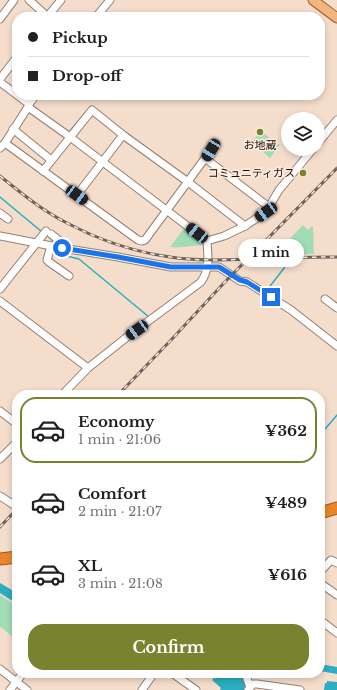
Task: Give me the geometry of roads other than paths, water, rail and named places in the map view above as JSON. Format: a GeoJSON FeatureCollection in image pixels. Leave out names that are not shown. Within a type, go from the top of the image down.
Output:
{"type":"FeatureCollection","features":[{"type":"Feature","properties":{"kind":"highway"},"geometry":{"type":"LineString","coordinates":[[325,506],[337,502]]}},
{"type":"Feature","properties":{"kind":"highway"},"geometry":{"type":"LineString","coordinates":[[325,512],[337,508]]}},
{"type":"Feature","properties":{"kind":"highway"},"geometry":{"type":"LineString","coordinates":[[0,552],[12,551]]}},
{"type":"Feature","properties":{"kind":"highway"},"geometry":{"type":"LineString","coordinates":[[0,559],[12,558]]}},
{"type":"Feature","properties":{"kind":"main road"},"geometry":{"type":"LineString","coordinates":[[313,0],[337,18]]}},
{"type":"Feature","properties":{"kind":"street"},"geometry":{"type":"LineString","coordinates":[[0,19],[14,0]]}},
{"type":"Feature","properties":{"kind":"street"},"geometry":{"type":"LineString","coordinates":[[28,0],[42,12]]}},
{"type":"Feature","properties":{"kind":"street"},"geometry":{"type":"LineString","coordinates":[[52,12],[61,0]]}},
{"type":"Feature","properties":{"kind":"street"},"geometry":{"type":"LineString","coordinates":[[100,12],[110,0]]}},
{"type":"Feature","properties":{"kind":"street"},"geometry":{"type":"LineString","coordinates":[[12,64],[0,81],[12,91]]}},
{"type":"Feature","properties":{"kind":"street"},"geometry":{"type":"LineString","coordinates":[[22,100],[207,241]]}},
{"type":"Feature","properties":{"kind":"street"},"geometry":{"type":"LineString","coordinates":[[32,100],[2,145],[43,171],[138,240],[145,240],[211,150]]}},
{"type":"Feature","properties":{"kind":"street"},"geometry":{"type":"LineString","coordinates":[[43,171],[92,110],[245,226]]}},
{"type":"Feature","properties":{"kind":"street"},"geometry":{"type":"LineString","coordinates":[[325,135],[337,120]]}},
{"type":"Feature","properties":{"kind":"street"},"geometry":{"type":"LineString","coordinates":[[13,129],[51,160]]}},
{"type":"Feature","properties":{"kind":"street"},"geometry":{"type":"LineString","coordinates":[[77,195],[123,135]]}},
{"type":"Feature","properties":{"kind":"street"},"geometry":{"type":"LineString","coordinates":[[207,241],[224,236],[245,226],[266,212],[279,190],[307,156]]}},
{"type":"Feature","properties":{"kind":"street"},"geometry":{"type":"LineString","coordinates":[[206,158],[269,207]]}},
{"type":"Feature","properties":{"kind":"street"},"geometry":{"type":"LineString","coordinates":[[0,289],[36,243],[47,233],[61,242],[62,248]]}},
{"type":"Feature","properties":{"kind":"street"},"geometry":{"type":"LineString","coordinates":[[0,236],[171,267],[219,267],[240,280],[247,282],[291,310],[337,346]]}},
{"type":"Feature","properties":{"kind":"street"},"geometry":{"type":"LineString","coordinates":[[67,390],[88,368],[200,282],[206,275],[207,241]]}},
{"type":"Feature","properties":{"kind":"street"},"geometry":{"type":"LineString","coordinates":[[51,246],[47,260],[69,276]]}},
{"type":"Feature","properties":{"kind":"street"},"geometry":{"type":"LineString","coordinates":[[326,299],[337,308]]}},
{"type":"Feature","properties":{"kind":"street"},"geometry":{"type":"LineString","coordinates":[[0,302],[88,368]]}},
{"type":"Feature","properties":{"kind":"street"},"geometry":{"type":"LineString","coordinates":[[0,411],[12,420]]}},
{"type":"Feature","properties":{"kind":"street"},"geometry":{"type":"LineString","coordinates":[[0,459],[12,447]]}},
{"type":"Feature","properties":{"kind":"street"},"geometry":{"type":"LineString","coordinates":[[1,500],[12,505]]}},
{"type":"Feature","properties":{"kind":"street"},"geometry":{"type":"LineString","coordinates":[[325,567],[331,560],[337,563]]}},
{"type":"Feature","properties":{"kind":"street"},"geometry":{"type":"LineString","coordinates":[[325,587],[337,595]]}},
{"type":"Feature","properties":{"kind":"street"},"geometry":{"type":"LineString","coordinates":[[325,624],[337,633]]}},
{"type":"Feature","properties":{"kind":"street"},"geometry":{"type":"LineString","coordinates":[[0,669],[27,690]]}},
{"type":"Feature","properties":{"kind":"street"},"geometry":{"type":"LineString","coordinates":[[10,690],[20,678]]}},
{"type":"Feature","properties":{"kind":"street"},"geometry":{"type":"LineString","coordinates":[[145,689],[151,678]]}},
{"type":"Feature","properties":{"kind":"street"},"geometry":{"type":"LineString","coordinates":[[179,678],[196,690]]}},
{"type":"Feature","properties":{"kind":"street"},"geometry":{"type":"LineString","coordinates":[[246,678],[249,688],[253,684],[257,684],[283,689],[300,690]]}},
{"type":"Feature","properties":{"kind":"water"},"geometry":{"type":"Polygon","coordinates":[[[0,583],[12,590],[12,601],[0,593],[0,583]]]}},
{"type":"Feature","properties":{"kind":"water"},"geometry":{"type":"Polygon","coordinates":[[[325,665],[337,667],[337,674],[325,672],[325,665]]]}},
{"type":"Feature","properties":{"kind":"water"},"geometry":{"type":"Polygon","coordinates":[[[214,678],[243,678],[246,688],[244,690],[220,690],[221,688],[212,680],[214,678]]]}},
{"type":"Feature","properties":{"kind":"water"},"geometry":{"type":"Polygon","coordinates":[[[327,681],[337,682],[337,690],[324,690],[325,683],[327,683],[327,681]]]}},
{"type":"Feature","properties":{"kind":"waterway"},"geometry":{"type":"LineString","coordinates":[[88,110],[92,106],[94,108]]}},
{"type":"Feature","properties":{"kind":"waterway"},"geometry":{"type":"LineString","coordinates":[[70,131],[86,112]]}},
{"type":"Feature","properties":{"kind":"waterway"},"geometry":{"type":"LineString","coordinates":[[114,124],[122,130]]}},
{"type":"Feature","properties":{"kind":"waterway"},"geometry":{"type":"LineString","coordinates":[[128,134],[147,148]]}},
{"type":"Feature","properties":{"kind":"waterway"},"geometry":{"type":"LineString","coordinates":[[151,151],[165,161]]}},
{"type":"Feature","properties":{"kind":"waterway"},"geometry":{"type":"LineString","coordinates":[[0,197],[42,232]]}},
{"type":"Feature","properties":{"kind":"waterway"},"geometry":{"type":"LineString","coordinates":[[47,235],[55,243]]}},
{"type":"Feature","properties":{"kind":"waterway"},"geometry":{"type":"LineString","coordinates":[[275,244],[288,254]]}},
{"type":"Feature","properties":{"kind":"waterway"},"geometry":{"type":"LineString","coordinates":[[57,253],[79,259],[149,317]]}},
{"type":"Feature","properties":{"kind":"waterway"},"geometry":{"type":"LineString","coordinates":[[279,298],[267,290],[288,263]]}},
{"type":"Feature","properties":{"kind":"waterway"},"geometry":{"type":"LineString","coordinates":[[325,429],[337,415]]}},
{"type":"Feature","properties":{"kind":"railway"},"geometry":{"type":"LineString","coordinates":[[123,390],[223,284],[337,168]]}},
{"type":"Feature","properties":{"kind":"railway"},"geometry":{"type":"LineString","coordinates":[[0,176],[24,195],[58,218],[104,240],[130,249],[157,255],[200,260],[337,257]]}},
{"type":"Feature","properties":{"kind":"railway"},"geometry":{"type":"LineString","coordinates":[[0,527],[12,514]]}},
{"type":"Feature","properties":{"kind":"place","name":"お地蔵"},"geometry":{"type":"Point","coordinates":[260,132]}},
{"type":"Feature","properties":{"kind":"place","name":"コミュニティガス"},"geometry":{"type":"Point","coordinates":[303,173]}}]}
